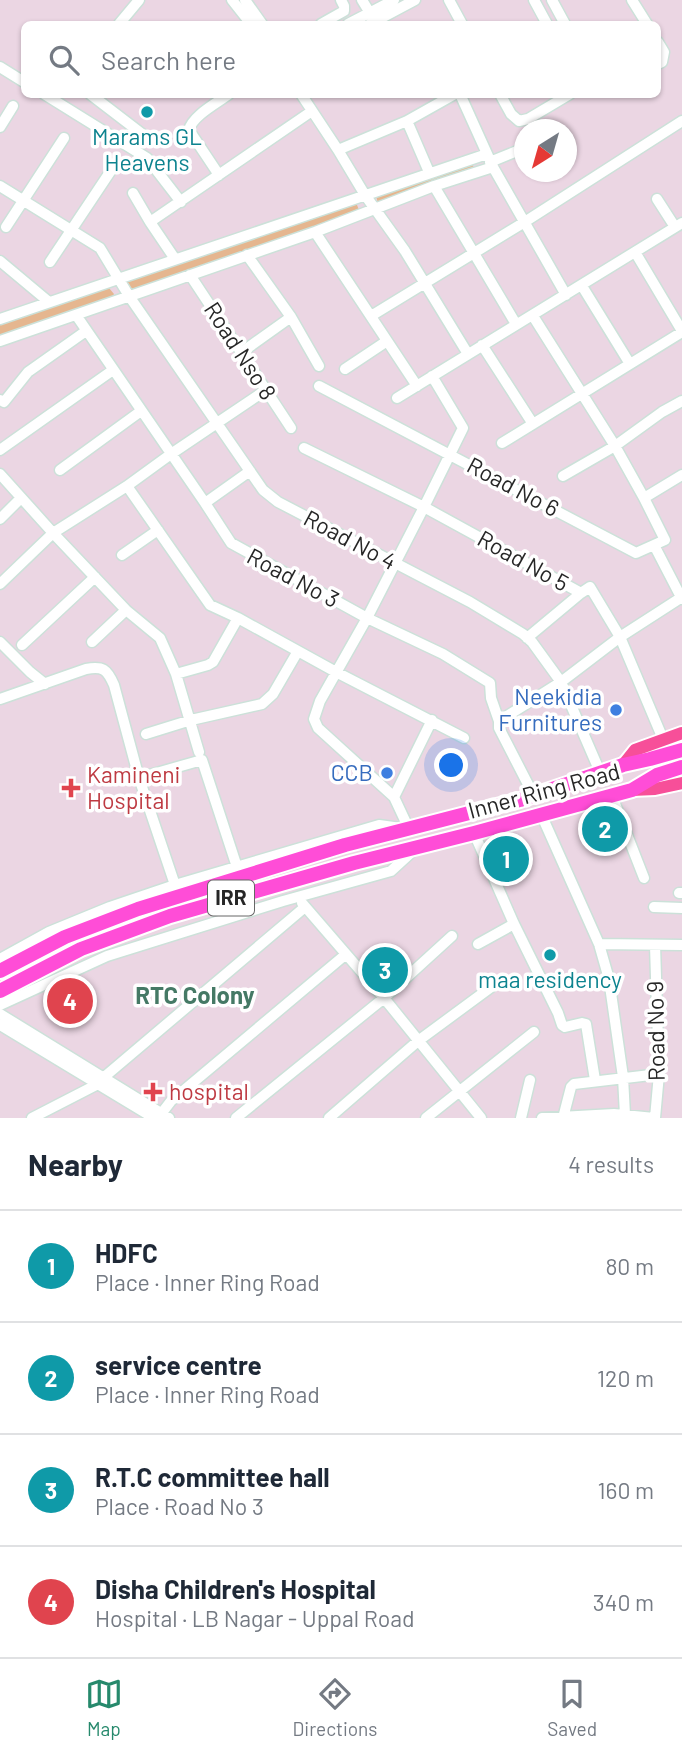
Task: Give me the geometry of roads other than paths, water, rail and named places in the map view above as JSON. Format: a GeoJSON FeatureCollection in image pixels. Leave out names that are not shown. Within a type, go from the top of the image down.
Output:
{"type":"FeatureCollection","features":[{"type":"Feature","properties":{"kind":"highway","name":"IRR"},"geometry":{"type":"LineString","coordinates":[[623,765],[682,750]]}},
{"type":"Feature","properties":{"kind":"highway","name":"Inner Ring Road"},"geometry":{"type":"LineString","coordinates":[[409,829],[527,798],[623,765]]}},
{"type":"Feature","properties":{"kind":"highway","name":"IRR"},"geometry":{"type":"LineString","coordinates":[[632,790],[657,775],[682,767]]}},
{"type":"Feature","properties":{"kind":"highway","name":"Inner Ring Road"},"geometry":{"type":"LineString","coordinates":[[418,847],[632,790]]}},
{"type":"Feature","properties":{"kind":"highway"},"geometry":{"type":"LineString","coordinates":[[526,818],[527,798]]}},
{"type":"Feature","properties":{"kind":"highway"},"geometry":{"type":"LineString","coordinates":[[479,811],[479,832]]}},
{"type":"Feature","properties":{"kind":"highway","name":"IRR"},"geometry":{"type":"LineString","coordinates":[[0,971],[65,937],[102,922],[345,845],[409,829]]}},
{"type":"Feature","properties":{"kind":"highway","name":"IRR"},"geometry":{"type":"LineString","coordinates":[[0,991],[109,938],[195,908],[418,847]]}},
{"type":"Feature","properties":{"kind":"main road","name":"Inner Ring Road"},"geometry":{"type":"LineString","coordinates":[[623,765],[635,750],[682,733]]}},
{"type":"Feature","properties":{"kind":"main road","name":"Inner Ring Road"},"geometry":{"type":"LineString","coordinates":[[632,790],[682,783]]}},
{"type":"Feature","properties":{"kind":"street"},"geometry":{"type":"LineString","coordinates":[[122,21],[139,0]]}},
{"type":"Feature","properties":{"kind":"street"},"geometry":{"type":"LineString","coordinates":[[232,0],[249,21]]}},
{"type":"Feature","properties":{"kind":"street"},"geometry":{"type":"LineString","coordinates":[[245,0],[260,21]]}},
{"type":"Feature","properties":{"kind":"street"},"geometry":{"type":"LineString","coordinates":[[326,21],[344,11],[341,0]]}},
{"type":"Feature","properties":{"kind":"street"},"geometry":{"type":"LineString","coordinates":[[371,20],[394,0]]}},
{"type":"Feature","properties":{"kind":"street"},"geometry":{"type":"LineString","coordinates":[[371,20],[415,0]]}},
{"type":"Feature","properties":{"kind":"street"},"geometry":{"type":"LineString","coordinates":[[449,0],[461,21]]}},
{"type":"Feature","properties":{"kind":"street"},"geometry":{"type":"LineString","coordinates":[[534,0],[545,21]]}},
{"type":"Feature","properties":{"kind":"street"},"geometry":{"type":"LineString","coordinates":[[552,0],[563,21]]}},
{"type":"Feature","properties":{"kind":"street"},"geometry":{"type":"LineString","coordinates":[[632,0],[645,21]]}},
{"type":"Feature","properties":{"kind":"street"},"geometry":{"type":"LineString","coordinates":[[365,1],[371,20]]}},
{"type":"Feature","properties":{"kind":"street"},"geometry":{"type":"LineString","coordinates":[[0,67],[21,80]]}},
{"type":"Feature","properties":{"kind":"street"},"geometry":{"type":"LineString","coordinates":[[50,98],[147,158],[181,202]]}},
{"type":"Feature","properties":{"kind":"street"},"geometry":{"type":"LineString","coordinates":[[95,98],[146,136]]}},
{"type":"Feature","properties":{"kind":"street"},"geometry":{"type":"LineString","coordinates":[[219,175],[188,130],[195,119],[224,98]]}},
{"type":"Feature","properties":{"kind":"street"},"geometry":{"type":"LineString","coordinates":[[304,98],[365,195],[405,251],[468,354]]}},
{"type":"Feature","properties":{"kind":"street"},"geometry":{"type":"LineString","coordinates":[[338,150],[407,121],[450,98]]}},
{"type":"Feature","properties":{"kind":"street"},"geometry":{"type":"LineString","coordinates":[[459,98],[523,223],[566,295]]}},
{"type":"Feature","properties":{"kind":"street"},"geometry":{"type":"LineString","coordinates":[[502,98],[511,114],[519,121],[563,98]]}},
{"type":"Feature","properties":{"kind":"street"},"geometry":{"type":"LineString","coordinates":[[0,127],[13,106]]}},
{"type":"Feature","properties":{"kind":"street"},"geometry":{"type":"LineString","coordinates":[[150,222],[312,111]]}},
{"type":"Feature","properties":{"kind":"street"},"geometry":{"type":"LineString","coordinates":[[407,121],[429,172]]}},
{"type":"Feature","properties":{"kind":"street"},"geometry":{"type":"LineString","coordinates":[[371,316],[682,121]]}},
{"type":"Feature","properties":{"kind":"street"},"geometry":{"type":"LineString","coordinates":[[6,227],[64,138]]}},
{"type":"Feature","properties":{"kind":"street"},"geometry":{"type":"LineString","coordinates":[[0,341],[316,232],[514,152]]}},
{"type":"Feature","properties":{"kind":"street"},"geometry":{"type":"LineString","coordinates":[[0,319],[429,172],[490,161]]}},
{"type":"Feature","properties":{"kind":"street"},"geometry":{"type":"LineString","coordinates":[[50,262],[114,166]]}},
{"type":"Feature","properties":{"kind":"street","name":"Road No 4"},"geometry":{"type":"LineString","coordinates":[[0,186],[100,248],[129,296],[263,490],[278,502],[470,602],[532,642],[561,682],[600,772]]}},
{"type":"Feature","properties":{"kind":"street"},"geometry":{"type":"LineString","coordinates":[[435,186],[516,324]]}},
{"type":"Feature","properties":{"kind":"street"},"geometry":{"type":"LineString","coordinates":[[133,193],[175,259]]}},
{"type":"Feature","properties":{"kind":"street"},"geometry":{"type":"LineString","coordinates":[[397,398],[679,225],[657,200]]}},
{"type":"Feature","properties":{"kind":"street"},"geometry":{"type":"LineString","coordinates":[[316,232],[417,386]]}},
{"type":"Feature","properties":{"kind":"street"},"geometry":{"type":"LineString","coordinates":[[502,443],[682,332],[635,252]]}},
{"type":"Feature","properties":{"kind":"street"},"geometry":{"type":"LineString","coordinates":[[247,256],[291,317],[320,366]]}},
{"type":"Feature","properties":{"kind":"street"},"geometry":{"type":"LineString","coordinates":[[0,261],[49,302]]}},
{"type":"Feature","properties":{"kind":"street","name":"Road Nso 8"},"geometry":{"type":"LineString","coordinates":[[190,275],[291,428]]}},
{"type":"Feature","properties":{"kind":"street"},"geometry":{"type":"LineString","coordinates":[[582,286],[630,364]]}},
{"type":"Feature","properties":{"kind":"street","name":"Road No 3"},"geometry":{"type":"LineString","coordinates":[[76,315],[205,502],[226,538],[236,547],[367,618],[443,654],[490,683],[499,728],[527,798]]}},
{"type":"Feature","properties":{"kind":"street"},"geometry":{"type":"LineString","coordinates":[[499,721],[561,682],[620,637],[682,598],[654,545],[664,540],[644,498],[615,446],[533,316]]}},
{"type":"Feature","properties":{"kind":"street"},"geometry":{"type":"LineString","coordinates":[[242,352],[291,317]]}},
{"type":"Feature","properties":{"kind":"street"},"geometry":{"type":"LineString","coordinates":[[0,400],[4,402],[28,372],[86,331]]}},
{"type":"Feature","properties":{"kind":"street"},"geometry":{"type":"LineString","coordinates":[[345,369],[387,341]]}},
{"type":"Feature","properties":{"kind":"street"},"geometry":{"type":"LineString","coordinates":[[482,345],[533,424]]}},
{"type":"Feature","properties":{"kind":"street"},"geometry":{"type":"LineString","coordinates":[[0,450],[113,370]]}},
{"type":"Feature","properties":{"kind":"street"},"geometry":{"type":"LineString","coordinates":[[409,829],[394,797],[318,728],[314,719],[316,710],[367,618],[463,428],[432,376]]}},
{"type":"Feature","properties":{"kind":"street","name":"Road No 6"},"geometry":{"type":"LineString","coordinates":[[319,386],[636,553],[654,545]]}},
{"type":"Feature","properties":{"kind":"street"},"geometry":{"type":"LineString","coordinates":[[0,584],[53,533],[127,486],[266,390]]}},
{"type":"Feature","properties":{"kind":"street"},"geometry":{"type":"LineString","coordinates":[[563,476],[615,446],[682,401]]}},
{"type":"Feature","properties":{"kind":"street"},"geometry":{"type":"LineString","coordinates":[[60,470],[141,411]]}},
{"type":"Feature","properties":{"kind":"street","name":"Road No 5"},"geometry":{"type":"LineString","coordinates":[[304,448],[424,507],[581,593],[590,587],[620,637],[663,739]]}},
{"type":"Feature","properties":{"kind":"street"},"geometry":{"type":"LineString","coordinates":[[205,502],[250,471]]}},
{"type":"Feature","properties":{"kind":"street"},"geometry":{"type":"LineString","coordinates":[[0,474],[126,610],[160,638],[176,674],[199,752]]}},
{"type":"Feature","properties":{"kind":"street"},"geometry":{"type":"LineString","coordinates":[[644,498],[682,475]]}},
{"type":"Feature","properties":{"kind":"street"},"geometry":{"type":"LineString","coordinates":[[127,486],[211,605],[464,738]]}},
{"type":"Feature","properties":{"kind":"street"},"geometry":{"type":"LineString","coordinates":[[0,519],[21,498]]}},
{"type":"Feature","properties":{"kind":"street"},"geometry":{"type":"LineString","coordinates":[[122,555],[158,530]]}},
{"type":"Feature","properties":{"kind":"street"},"geometry":{"type":"LineString","coordinates":[[22,645],[94,577]]}},
{"type":"Feature","properties":{"kind":"street"},"geometry":{"type":"LineString","coordinates":[[527,638],[581,593]]}},
{"type":"Feature","properties":{"kind":"street"},"geometry":{"type":"LineString","coordinates":[[92,642],[126,610]]}},
{"type":"Feature","properties":{"kind":"street"},"geometry":{"type":"LineString","coordinates":[[176,674],[213,662],[238,618]]}},
{"type":"Feature","properties":{"kind":"street"},"geometry":{"type":"LineString","coordinates":[[0,642],[30,673],[45,684]]}},
{"type":"Feature","properties":{"kind":"street"},"geometry":{"type":"LineString","coordinates":[[146,734],[191,720],[262,704],[273,694],[298,651]]}},
{"type":"Feature","properties":{"kind":"street"},"geometry":{"type":"LineString","coordinates":[[0,699],[86,669],[104,669],[114,685],[139,778],[175,885]]}},
{"type":"Feature","properties":{"kind":"street"},"geometry":{"type":"LineString","coordinates":[[394,797],[432,720]]}},
{"type":"Feature","properties":{"kind":"street"},"geometry":{"type":"LineString","coordinates":[[139,778],[202,760],[237,867]]}},
{"type":"Feature","properties":{"kind":"street"},"geometry":{"type":"LineString","coordinates":[[612,796],[644,878]]}},
{"type":"Feature","properties":{"kind":"street"},"geometry":{"type":"LineString","coordinates":[[541,814],[599,944],[609,979],[623,1077],[625,1115]]}},
{"type":"Feature","properties":{"kind":"street"},"geometry":{"type":"LineString","coordinates":[[0,959],[49,932],[110,906],[175,885],[379,825],[409,829]]}},
{"type":"Feature","properties":{"kind":"street"},"geometry":{"type":"LineString","coordinates":[[479,832],[514,924],[562,1025],[565,1027],[586,1024],[595,1080]]}},
{"type":"Feature","properties":{"kind":"street"},"geometry":{"type":"LineString","coordinates":[[0,1005],[107,956],[296,897],[391,871],[418,847]]}},
{"type":"Feature","properties":{"kind":"street"},"geometry":{"type":"LineString","coordinates":[[296,897],[384,998],[481,1118]]}},
{"type":"Feature","properties":{"kind":"street"},"geometry":{"type":"LineString","coordinates":[[654,906],[682,908]]}},
{"type":"Feature","properties":{"kind":"street"},"geometry":{"type":"LineString","coordinates":[[32,1118],[101,1081],[305,907]]}},
{"type":"Feature","properties":{"kind":"street"},"geometry":{"type":"LineString","coordinates":[[478,944],[514,924]]}},
{"type":"Feature","properties":{"kind":"street"},"geometry":{"type":"LineString","coordinates":[[236,1118],[384,998],[453,936]]}},
{"type":"Feature","properties":{"kind":"street"},"geometry":{"type":"LineString","coordinates":[[599,944],[682,945]]}},
{"type":"Feature","properties":{"kind":"street","name":"Road No 9"},"geometry":{"type":"LineString","coordinates":[[654,945],[659,1074],[654,1118]]}},
{"type":"Feature","properties":{"kind":"street"},"geometry":{"type":"LineString","coordinates":[[0,1025],[161,1117],[171,1101],[345,955]]}},
{"type":"Feature","properties":{"kind":"street"},"geometry":{"type":"LineString","coordinates":[[329,1118],[418,1041],[498,982]]}},
{"type":"Feature","properties":{"kind":"street"},"geometry":{"type":"LineString","coordinates":[[0,1014],[101,1081]]}},
{"type":"Feature","properties":{"kind":"street"},"geometry":{"type":"LineString","coordinates":[[426,1118],[534,1031]]}},
{"type":"Feature","properties":{"kind":"street"},"geometry":{"type":"LineString","coordinates":[[563,1117],[572,1085],[659,1074]]}},
{"type":"Feature","properties":{"kind":"street"},"geometry":{"type":"LineString","coordinates":[[521,1118],[530,1080]]}},
{"type":"Feature","properties":{"kind":"street"},"geometry":{"type":"LineString","coordinates":[[542,1118],[625,1115],[654,1118]]}},
{"type":"Feature","properties":{"kind":"place","name":"Marams GL Heavens"},"geometry":{"type":"Point","coordinates":[147,112]}},
{"type":"Feature","properties":{"kind":"place","name":"Neekidia Furnitures"},"geometry":{"type":"Point","coordinates":[616,710]}},
{"type":"Feature","properties":{"kind":"place","name":"CCB"},"geometry":{"type":"Point","coordinates":[387,773]}},
{"type":"Feature","properties":{"kind":"place","name":"Kamineni Hospital"},"geometry":{"type":"Point","coordinates":[71,788]}},
{"type":"Feature","properties":{"kind":"place","name":"service centre"},"geometry":{"type":"Point","coordinates":[605,829]}},
{"type":"Feature","properties":{"kind":"place","name":"HDFC"},"geometry":{"type":"Point","coordinates":[506,859]}},
{"type":"Feature","properties":{"kind":"place","name":"maa residency"},"geometry":{"type":"Point","coordinates":[550,955]}},
{"type":"Feature","properties":{"kind":"place","name":"R.T.C committee hall"},"geometry":{"type":"Point","coordinates":[385,970]}},
{"type":"Feature","properties":{"kind":"place","name":"Disha Children's Hospital"},"geometry":{"type":"Point","coordinates":[70,1001]}},
{"type":"Feature","properties":{"kind":"place","name":"hospital"},"geometry":{"type":"Point","coordinates":[153,1092]}},
{"type":"Feature","properties":{"kind":"district","name":"RTC Colony"},"geometry":{"type":"Point","coordinates":[195,996]}}]}
